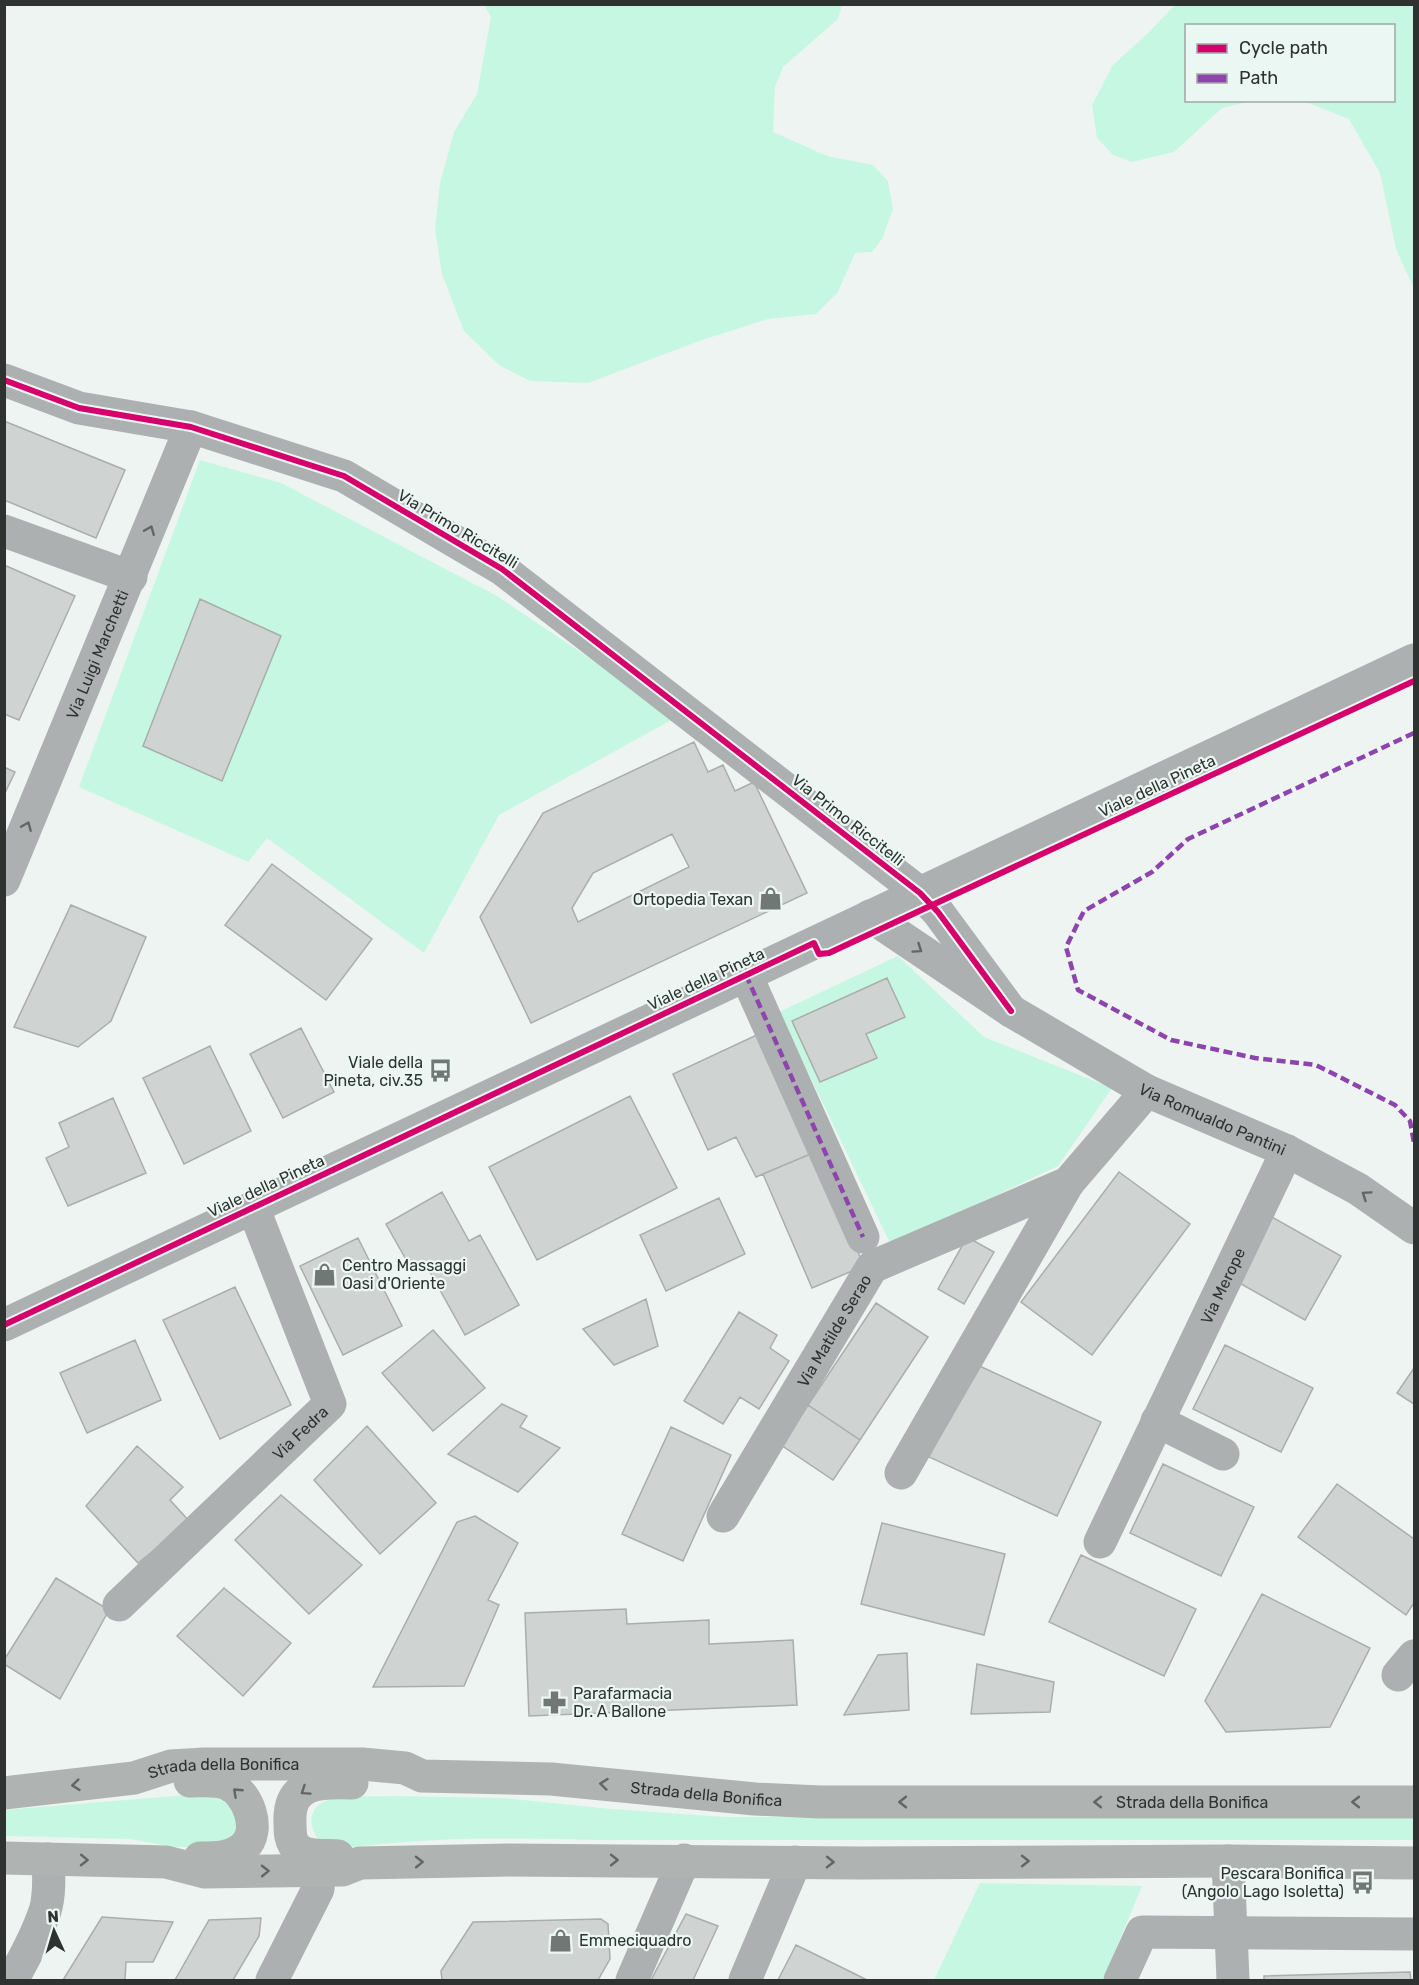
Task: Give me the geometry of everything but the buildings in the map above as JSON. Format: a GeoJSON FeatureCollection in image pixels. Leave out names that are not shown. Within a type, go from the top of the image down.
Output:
{"type":"FeatureCollection","features":[{"type":"Feature","properties":{"kind":"main road","name":"Strada della Bonifica"},"geometry":{"type":"LineString","coordinates":[[4,1793],[134,1778],[171,1767],[216,1764],[362,1764],[405,1768],[422,1776],[551,1779],[754,1799],[820,1802],[1414,1802]]}},
{"type":"Feature","properties":{"kind":"main road"},"geometry":{"type":"LineString","coordinates":[[422,1776],[406,1783],[316,1784],[300,1791],[290,1813],[291,1836],[298,1849],[306,1853],[339,1856],[360,1863],[509,1860],[1414,1863]]}},
{"type":"Feature","properties":{"kind":"main road"},"geometry":{"type":"LineString","coordinates":[[4,1858],[166,1862],[220,1857],[235,1853],[249,1840],[252,1821],[246,1801],[238,1791],[227,1784],[134,1778]]}},
{"type":"Feature","properties":{"kind":"main road"},"geometry":{"type":"LineString","coordinates":[[166,1862],[205,1872],[342,1870],[360,1863]]}},
{"type":"Feature","properties":{"kind":"street","name":"Via Primo Riccitelli"},"geometry":{"type":"LineString","coordinates":[[4,380],[79,408],[191,427],[345,476],[502,569],[920,892]]}},
{"type":"Feature","properties":{"kind":"street","name":"Via Luigi Marchetti"},"geometry":{"type":"LineString","coordinates":[[6,870],[131,577],[191,427]]}},
{"type":"Feature","properties":{"kind":"street"},"geometry":{"type":"LineString","coordinates":[[4,531],[131,577]]}},
{"type":"Feature","properties":{"kind":"street","name":"Viale della Pineta"},"geometry":{"type":"LineString","coordinates":[[4,1325],[1414,660]]}},
{"type":"Feature","properties":{"kind":"street","name":"Via Romualdo Pantini"},"geometry":{"type":"LineString","coordinates":[[920,892],[938,912],[1011,1011]]}},
{"type":"Feature","properties":{"kind":"street","name":"Via Romualdo Pantini"},"geometry":{"type":"LineString","coordinates":[[870,916],[1011,1011],[1147,1091],[1287,1151],[1358,1189],[1414,1228]]}},
{"type":"Feature","properties":{"kind":"street"},"geometry":{"type":"LineString","coordinates":[[746,975],[863,1238]]}},
{"type":"Feature","properties":{"kind":"street","name":"Via Matilde Serao"},"geometry":{"type":"LineString","coordinates":[[901,1473],[1068,1183],[1147,1091]]}},
{"type":"Feature","properties":{"kind":"street","name":"Via Merope"},"geometry":{"type":"LineString","coordinates":[[1100,1542],[1287,1151]]}},
{"type":"Feature","properties":{"kind":"street","name":"Via Matilde Serao"},"geometry":{"type":"LineString","coordinates":[[723,1516],[872,1267],[1068,1183]]}},
{"type":"Feature","properties":{"kind":"street","name":"Via Fedra"},"geometry":{"type":"LineString","coordinates":[[120,1605],[330,1404],[253,1207]]}},
{"type":"Feature","properties":{"kind":"street"},"geometry":{"type":"LineString","coordinates":[[1157,1421],[1223,1454]]}},
{"type":"Feature","properties":{"kind":"street"},"geometry":{"type":"LineString","coordinates":[[12,1980],[45,1910],[49,1882],[48,1859]]}},
{"type":"Feature","properties":{"kind":"street"},"geometry":{"type":"LineString","coordinates":[[632,1980],[684,1860]]}},
{"type":"Feature","properties":{"kind":"street"},"geometry":{"type":"LineString","coordinates":[[1228,1861],[1233,1980]]}},
{"type":"Feature","properties":{"kind":"street"},"geometry":{"type":"LineString","coordinates":[[745,1980],[795,1862]]}},
{"type":"Feature","properties":{"kind":"street"},"geometry":{"type":"LineString","coordinates":[[272,1980],[318,1889],[319,1870]]}},
{"type":"Feature","properties":{"kind":"street"},"geometry":{"type":"LineString","coordinates":[[1120,1980],[1142,1932],[1414,1934]]}},
{"type":"Feature","properties":{"kind":"green space"},"geometry":{"type":"Polygon","coordinates":[[[484,5],[842,5],[838,19],[783,67],[775,87],[773,132],[827,156],[873,165],[888,181],[893,209],[882,239],[872,252],[855,253],[838,292],[816,314],[768,319],[699,341],[588,383],[530,381],[499,365],[464,331],[442,274],[435,229],[440,183],[454,132],[477,94],[491,17],[484,5]]]}},
{"type":"Feature","properties":{"kind":"green space"},"geometry":{"type":"Polygon","coordinates":[[[1175,5],[1414,5],[1414,289],[1396,249],[1380,173],[1349,119],[1306,102],[1395,102],[1395,24],[1185,24],[1185,102],[1247,102],[1222,108],[1174,152],[1132,162],[1113,155],[1097,138],[1092,105],[1113,65],[1175,5]]]}},
{"type":"Feature","properties":{"kind":"green space"},"geometry":{"type":"Polygon","coordinates":[[[200,460],[281,483],[497,596],[677,717],[499,815],[424,953],[267,838],[248,862],[79,787],[200,460]]]}},
{"type":"Feature","properties":{"kind":"green space"},"geometry":{"type":"Polygon","coordinates":[[[898,956],[984,1037],[1112,1088],[1058,1166],[891,1245],[779,1012],[898,956]]]}},
{"type":"Feature","properties":{"kind":"green space"},"geometry":{"type":"Polygon","coordinates":[[[187,1795],[214,1798],[237,1812],[235,1836],[204,1847],[174,1847],[130,1839],[5,1836],[4,1810],[187,1795]]]}},
{"type":"Feature","properties":{"kind":"green space"},"geometry":{"type":"Polygon","coordinates":[[[350,1797],[503,1798],[724,1817],[1414,1816],[1414,1840],[490,1839],[414,1841],[339,1848],[327,1846],[315,1835],[312,1827],[314,1812],[326,1801],[350,1797]]]}},
{"type":"Feature","properties":{"kind":"green space"},"geometry":{"type":"Polygon","coordinates":[[[980,1883],[1142,1886],[1103,1980],[934,1980],[980,1883]]]}},
{"type":"Feature","properties":{"kind":"marked path"},"geometry":{"type":"LineString","coordinates":[[1414,733],[1188,839],[1152,872],[1084,911],[1066,947],[1078,990],[1171,1040],[1255,1058],[1316,1065],[1395,1105],[1410,1121],[1414,1143]]}},
{"type":"Feature","properties":{"kind":"marked path"},"geometry":{"type":"LineString","coordinates":[[746,975],[863,1237]]}},
{"type":"Feature","properties":{"kind":"cycle path"},"geometry":{"type":"LineString","coordinates":[[4,380],[79,408],[191,427],[344,476],[502,569],[920,893],[938,912],[1011,1011]]}},
{"type":"Feature","properties":{"kind":"cycle path"},"geometry":{"type":"LineString","coordinates":[[4,1325],[814,943],[819,954],[829,953],[1414,681]]}},
{"type":"Feature","properties":{"kind":"place","name":"Ortopedia Texan"},"geometry":{"type":"Point","coordinates":[771,899]}},
{"type":"Feature","properties":{"kind":"place","name":"Viale della Pineta, civ.35"},"geometry":{"type":"Point","coordinates":[441,1071]}},
{"type":"Feature","properties":{"kind":"place","name":"Centro Massaggi Oasi d'Oriente"},"geometry":{"type":"Point","coordinates":[324,1274]}},
{"type":"Feature","properties":{"kind":"place","name":"Parafarmacia Dr. A Ballone"},"geometry":{"type":"Point","coordinates":[555,1702]}},
{"type":"Feature","properties":{"kind":"place","name":"Pescara Bonifica (Angolo Lago Isoletta)"},"geometry":{"type":"Point","coordinates":[1362,1882]}},
{"type":"Feature","properties":{"kind":"place","name":"Emmeciquadro"},"geometry":{"type":"Point","coordinates":[561,1940]}}]}
